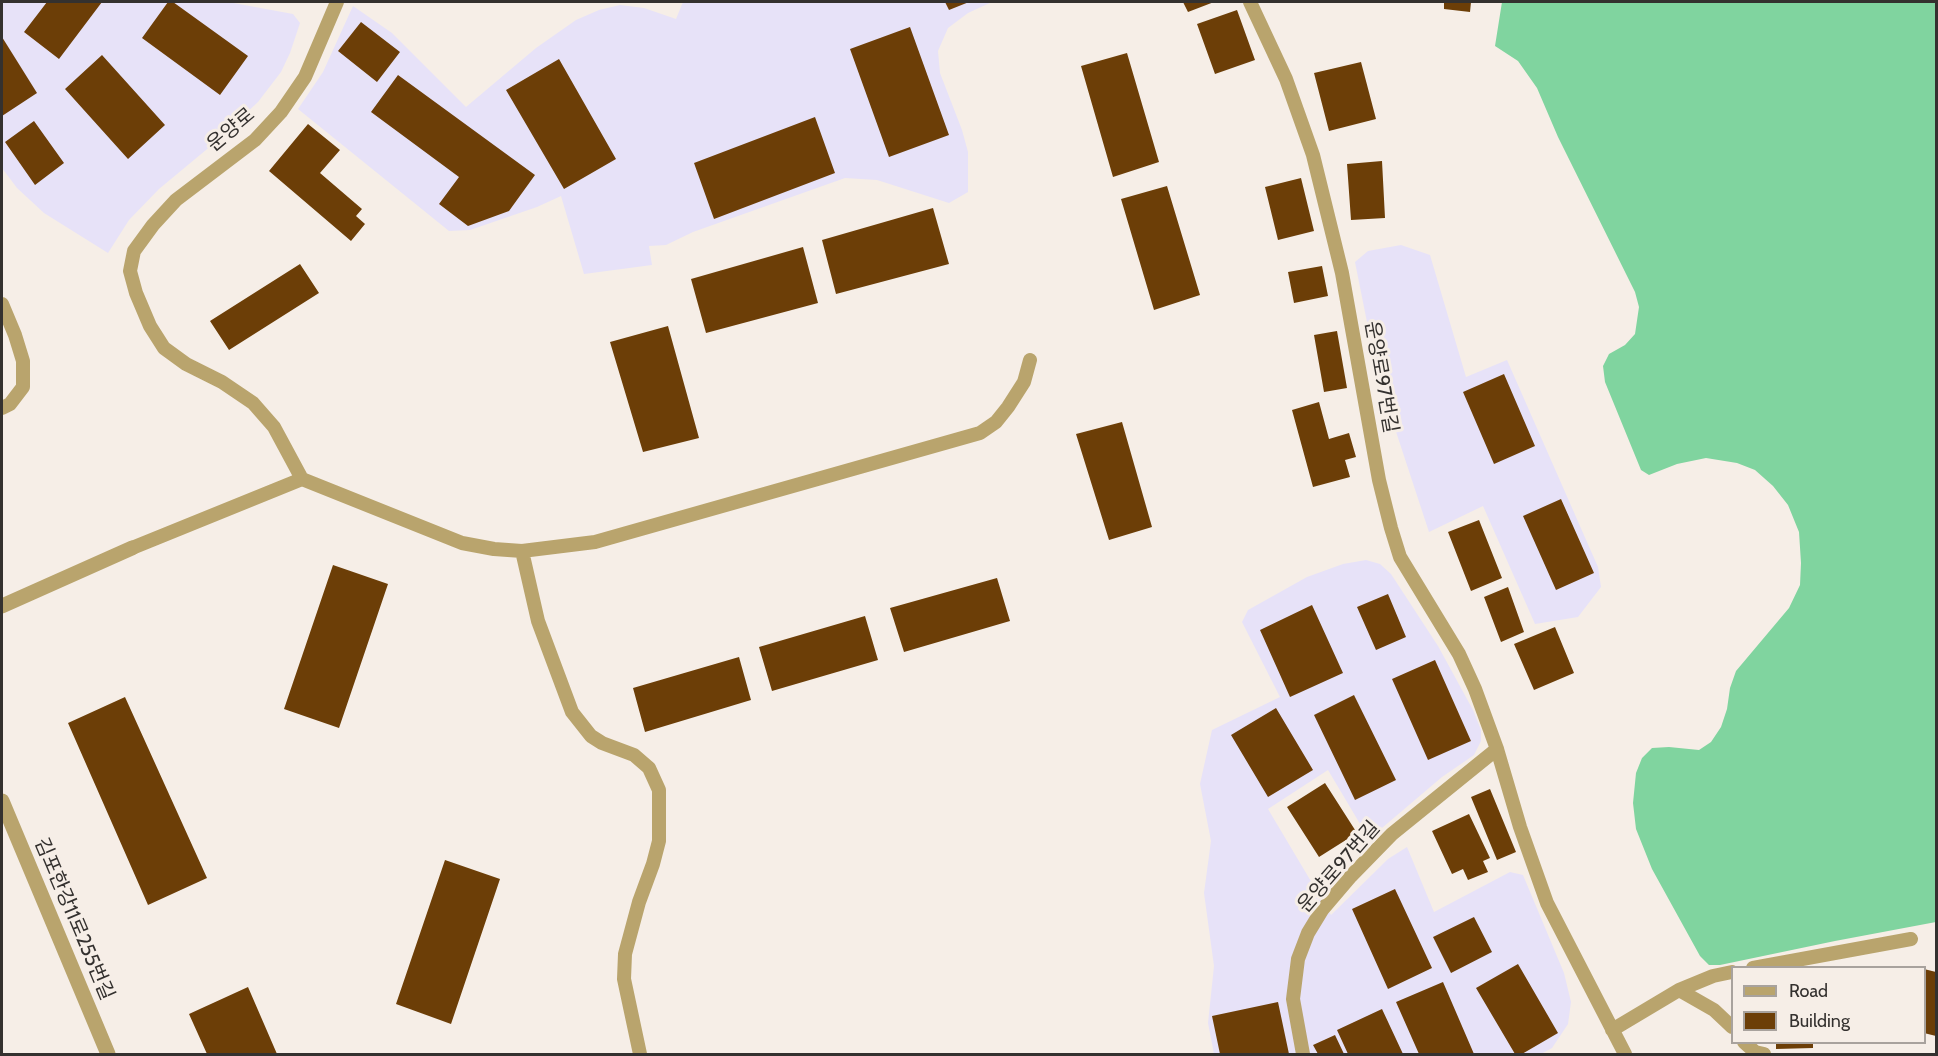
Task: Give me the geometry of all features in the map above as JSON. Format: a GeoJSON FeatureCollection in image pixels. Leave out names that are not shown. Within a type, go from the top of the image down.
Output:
{"type":"FeatureCollection","features":[{"type":"Feature","properties":{"kind":"street"},"geometry":{"type":"LineString","coordinates":[[2,606],[132,548]]}},
{"type":"Feature","properties":{"kind":"street","name":"김포한강11로255번길"},"geometry":{"type":"LineString","coordinates":[[2,801],[108,1054]]}},
{"type":"Feature","properties":{"kind":"lane","name":"운양로"},"geometry":{"type":"LineString","coordinates":[[302,479],[274,427],[253,403],[222,382],[186,364],[164,348],[150,326],[136,293],[130,271],[135,251],[153,225],[176,200],[255,140],[281,112],[305,77],[337,2]]}},
{"type":"Feature","properties":{"kind":"lane","name":"운양로97번길"},"geometry":{"type":"LineString","coordinates":[[1250,2],[1286,79],[1313,155],[1342,273],[1379,480],[1400,557],[1460,654],[1497,749],[1520,827],[1547,903],[1625,1054]]}},
{"type":"Feature","properties":{"kind":"lane"},"geometry":{"type":"LineString","coordinates":[[2,304],[23,361],[23,387],[10,404],[2,408]]}},
{"type":"Feature","properties":{"kind":"lane"},"geometry":{"type":"LineString","coordinates":[[132,548],[302,479],[462,543],[522,551],[595,542],[980,433],[996,422],[1008,407],[1024,382],[1030,360]]}},
{"type":"Feature","properties":{"kind":"lane"},"geometry":{"type":"LineString","coordinates":[[522,551],[538,621],[572,712],[591,736],[602,743],[634,754],[649,768],[659,790],[659,841],[625,954],[624,979],[640,1054]]}},
{"type":"Feature","properties":{"kind":"lane","name":"운양로97번길"},"geometry":{"type":"LineString","coordinates":[[1303,1054],[1293,999],[1298,959],[1308,933],[1322,910],[1350,876],[1392,834],[1497,749]]}},
{"type":"Feature","properties":{"kind":"lane"},"geometry":{"type":"LineString","coordinates":[[1764,966],[1911,939]]}},
{"type":"Feature","properties":{"kind":"lane"},"geometry":{"type":"LineString","coordinates":[[1612,1030],[1679,990],[1713,976],[1731,972]]}},
{"type":"Feature","properties":{"kind":"lane"},"geometry":{"type":"LineString","coordinates":[[1679,990],[1714,1010],[1731,1025]]}},
{"type":"Feature","properties":{"kind":"lane"},"geometry":{"type":"LineString","coordinates":[[1746,1044],[1755,1052],[1764,1054]]}},
{"type":"Feature","properties":{"kind":"shaded area"},"geometry":{"type":"Polygon","coordinates":[[[2,2],[228,2],[293,14],[300,23],[281,72],[258,102],[212,145],[159,189],[129,220],[108,253],[44,213],[17,188],[2,168],[2,2]]]}},
{"type":"Feature","properties":{"kind":"shaded area"},"geometry":{"type":"Polygon","coordinates":[[[683,2],[992,2],[968,13],[948,28],[938,51],[940,73],[968,152],[968,192],[949,203],[877,180],[845,178],[693,232],[666,245],[649,246],[652,265],[584,274],[561,196],[537,207],[470,230],[449,231],[298,109],[323,72],[353,6],[392,33],[466,107],[536,48],[576,20],[599,10],[620,5],[644,8],[676,19],[683,2]]]}},
{"type":"Feature","properties":{"kind":"shaded area"},"geometry":{"type":"Polygon","coordinates":[[[1401,245],[1430,255],[1466,377],[1507,360],[1598,567],[1601,587],[1578,617],[1535,624],[1483,506],[1429,532],[1378,377],[1355,262],[1368,251],[1401,245]]]}},
{"type":"Feature","properties":{"kind":"shaded area"},"geometry":{"type":"Polygon","coordinates":[[[1366,560],[1380,564],[1391,574],[1438,646],[1473,710],[1481,730],[1481,741],[1474,755],[1442,777],[1369,839],[1328,770],[1268,809],[1331,915],[1388,859],[1407,847],[1434,912],[1510,872],[1523,875],[1564,973],[1571,1002],[1568,1024],[1552,1048],[1541,1054],[1214,1054],[1208,1023],[1214,966],[1204,893],[1211,841],[1200,784],[1212,730],[1280,697],[1242,622],[1248,610],[1307,577],[1343,564],[1366,560]]]}},
{"type":"Feature","properties":{"kind":"green space"},"geometry":{"type":"Polygon","coordinates":[[[1502,2],[1936,2],[1936,922],[1720,965],[1709,965],[1700,956],[1652,869],[1636,829],[1633,803],[1636,773],[1642,758],[1652,748],[1699,750],[1711,742],[1721,727],[1736,671],[1789,608],[1800,585],[1799,532],[1788,505],[1773,486],[1755,470],[1737,463],[1706,458],[1677,464],[1649,475],[1641,470],[1605,382],[1603,366],[1609,354],[1625,345],[1635,334],[1639,307],[1635,292],[1558,137],[1537,88],[1518,61],[1495,46],[1502,2]]]}},
{"type":"Feature","properties":{"kind":"building"},"geometry":{"type":"Polygon","coordinates":[[[47,2],[102,2],[59,59],[24,32],[47,2]]]}},
{"type":"Feature","properties":{"kind":"building"},"geometry":{"type":"Polygon","coordinates":[[[168,2],[173,2],[248,56],[220,95],[142,38],[168,2]]]}},
{"type":"Feature","properties":{"kind":"building"},"geometry":{"type":"Polygon","coordinates":[[[945,2],[969,2],[949,10],[945,2]]]}},
{"type":"Feature","properties":{"kind":"building"},"geometry":{"type":"Polygon","coordinates":[[[1183,2],[1214,2],[1188,12],[1183,2]]]}},
{"type":"Feature","properties":{"kind":"building"},"geometry":{"type":"Polygon","coordinates":[[[1444,2],[1471,2],[1470,12],[1444,9],[1444,2]]]}},
{"type":"Feature","properties":{"kind":"building"},"geometry":{"type":"Polygon","coordinates":[[[1237,10],[1255,60],[1215,74],[1197,24],[1237,10]]]}},
{"type":"Feature","properties":{"kind":"building"},"geometry":{"type":"Polygon","coordinates":[[[361,22],[400,52],[377,82],[338,51],[361,22]]]}},
{"type":"Feature","properties":{"kind":"building"},"geometry":{"type":"Polygon","coordinates":[[[910,27],[949,135],[889,157],[850,49],[910,27]]]}},
{"type":"Feature","properties":{"kind":"building"},"geometry":{"type":"Polygon","coordinates":[[[2,37],[37,93],[2,116],[2,37]]]}},
{"type":"Feature","properties":{"kind":"building"},"geometry":{"type":"Polygon","coordinates":[[[1127,53],[1159,162],[1113,177],[1081,66],[1127,53]]]}},
{"type":"Feature","properties":{"kind":"building"},"geometry":{"type":"Polygon","coordinates":[[[102,55],[165,125],[128,159],[65,89],[102,55]]]}},
{"type":"Feature","properties":{"kind":"building"},"geometry":{"type":"Polygon","coordinates":[[[559,59],[616,159],[564,189],[506,90],[559,59]]]}},
{"type":"Feature","properties":{"kind":"building"},"geometry":{"type":"Polygon","coordinates":[[[1361,62],[1376,119],[1329,131],[1314,73],[1361,62]]]}},
{"type":"Feature","properties":{"kind":"building"},"geometry":{"type":"Polygon","coordinates":[[[398,75],[535,175],[509,211],[468,226],[439,204],[459,177],[371,112],[398,75]]]}},
{"type":"Feature","properties":{"kind":"building"},"geometry":{"type":"Polygon","coordinates":[[[815,117],[835,173],[714,219],[694,163],[815,117]]]}},
{"type":"Feature","properties":{"kind":"building"},"geometry":{"type":"Polygon","coordinates":[[[34,121],[64,163],[35,185],[5,142],[34,121]]]}},
{"type":"Feature","properties":{"kind":"building"},"geometry":{"type":"Polygon","coordinates":[[[308,124],[340,150],[320,173],[362,209],[356,216],[365,224],[351,241],[269,171],[308,124]]]}},
{"type":"Feature","properties":{"kind":"building"},"geometry":{"type":"Polygon","coordinates":[[[1382,161],[1385,218],[1351,220],[1347,164],[1382,161]]]}},
{"type":"Feature","properties":{"kind":"building"},"geometry":{"type":"Polygon","coordinates":[[[1301,178],[1314,231],[1278,240],[1265,187],[1301,178]]]}},
{"type":"Feature","properties":{"kind":"building"},"geometry":{"type":"Polygon","coordinates":[[[1167,186],[1200,295],[1154,310],[1121,199],[1167,186]]]}},
{"type":"Feature","properties":{"kind":"building"},"geometry":{"type":"Polygon","coordinates":[[[933,208],[949,264],[836,294],[822,240],[933,208]]]}},
{"type":"Feature","properties":{"kind":"building"},"geometry":{"type":"Polygon","coordinates":[[[803,247],[818,303],[706,333],[691,279],[803,247]]]}},
{"type":"Feature","properties":{"kind":"building"},"geometry":{"type":"Polygon","coordinates":[[[300,264],[319,293],[229,350],[210,321],[300,264]]]}},
{"type":"Feature","properties":{"kind":"building"},"geometry":{"type":"Polygon","coordinates":[[[1322,266],[1328,296],[1294,303],[1288,272],[1322,266]]]}},
{"type":"Feature","properties":{"kind":"building"},"geometry":{"type":"Polygon","coordinates":[[[668,326],[699,438],[643,452],[610,342],[668,326]]]}},
{"type":"Feature","properties":{"kind":"building"},"geometry":{"type":"Polygon","coordinates":[[[1337,331],[1347,388],[1324,392],[1314,335],[1337,331]]]}},
{"type":"Feature","properties":{"kind":"building"},"geometry":{"type":"Polygon","coordinates":[[[1504,374],[1535,446],[1494,464],[1463,392],[1504,374]]]}},
{"type":"Feature","properties":{"kind":"building"},"geometry":{"type":"Polygon","coordinates":[[[1319,402],[1329,439],[1349,433],[1356,457],[1345,460],[1350,477],[1313,487],[1292,410],[1319,402]]]}},
{"type":"Feature","properties":{"kind":"building"},"geometry":{"type":"Polygon","coordinates":[[[1122,422],[1152,527],[1109,540],[1076,434],[1122,422]]]}},
{"type":"Feature","properties":{"kind":"building"},"geometry":{"type":"Polygon","coordinates":[[[1561,499],[1594,573],[1556,590],[1523,516],[1561,499]]]}},
{"type":"Feature","properties":{"kind":"building"},"geometry":{"type":"Polygon","coordinates":[[[1479,520],[1502,578],[1471,591],[1448,532],[1479,520]]]}},
{"type":"Feature","properties":{"kind":"building"},"geometry":{"type":"Polygon","coordinates":[[[333,565],[388,584],[339,728],[284,709],[333,565]]]}},
{"type":"Feature","properties":{"kind":"building"},"geometry":{"type":"Polygon","coordinates":[[[997,578],[1010,621],[904,652],[890,608],[997,578]]]}},
{"type":"Feature","properties":{"kind":"building"},"geometry":{"type":"Polygon","coordinates":[[[1508,587],[1524,632],[1501,642],[1484,597],[1508,587]]]}},
{"type":"Feature","properties":{"kind":"building"},"geometry":{"type":"Polygon","coordinates":[[[1388,594],[1406,637],[1376,650],[1357,607],[1388,594]]]}},
{"type":"Feature","properties":{"kind":"building"},"geometry":{"type":"Polygon","coordinates":[[[1312,605],[1343,673],[1290,697],[1260,630],[1312,605]]]}},
{"type":"Feature","properties":{"kind":"building"},"geometry":{"type":"Polygon","coordinates":[[[865,616],[878,660],[772,691],[759,647],[865,616]]]}},
{"type":"Feature","properties":{"kind":"building"},"geometry":{"type":"Polygon","coordinates":[[[1555,627],[1574,673],[1534,690],[1514,644],[1555,627]]]}},
{"type":"Feature","properties":{"kind":"building"},"geometry":{"type":"Polygon","coordinates":[[[739,657],[751,700],[645,732],[633,688],[739,657]]]}},
{"type":"Feature","properties":{"kind":"building"},"geometry":{"type":"Polygon","coordinates":[[[1435,660],[1471,741],[1428,760],[1392,679],[1435,660]]]}},
{"type":"Feature","properties":{"kind":"building"},"geometry":{"type":"Polygon","coordinates":[[[1354,695],[1396,780],[1355,800],[1314,715],[1354,695]]]}},
{"type":"Feature","properties":{"kind":"building"},"geometry":{"type":"Polygon","coordinates":[[[125,697],[207,878],[148,905],[68,723],[125,697]]]}},
{"type":"Feature","properties":{"kind":"building"},"geometry":{"type":"Polygon","coordinates":[[[1276,708],[1313,770],[1268,797],[1231,735],[1276,708]]]}},
{"type":"Feature","properties":{"kind":"building"},"geometry":{"type":"Polygon","coordinates":[[[1325,783],[1357,833],[1319,857],[1287,807],[1325,783]]]}},
{"type":"Feature","properties":{"kind":"building"},"geometry":{"type":"Polygon","coordinates":[[[1490,789],[1516,852],[1497,860],[1471,797],[1490,789]]]}},
{"type":"Feature","properties":{"kind":"building"},"geometry":{"type":"Polygon","coordinates":[[[1469,814],[1490,858],[1483,861],[1488,872],[1468,880],[1463,869],[1452,874],[1432,831],[1469,814]]]}},
{"type":"Feature","properties":{"kind":"building"},"geometry":{"type":"Polygon","coordinates":[[[445,860],[500,879],[451,1024],[396,1004],[445,860]]]}},
{"type":"Feature","properties":{"kind":"building"},"geometry":{"type":"Polygon","coordinates":[[[1395,889],[1432,968],[1388,989],[1352,909],[1395,889]]]}},
{"type":"Feature","properties":{"kind":"building"},"geometry":{"type":"Polygon","coordinates":[[[1474,917],[1492,952],[1451,973],[1433,937],[1474,917]]]}},
{"type":"Feature","properties":{"kind":"building"},"geometry":{"type":"Polygon","coordinates":[[[1518,964],[1558,1033],[1522,1054],[1515,1054],[1476,988],[1518,964]]]}},
{"type":"Feature","properties":{"kind":"building"},"geometry":{"type":"Polygon","coordinates":[[[1926,970],[1936,972],[1936,1036],[1926,1034],[1926,970]]]}},
{"type":"Feature","properties":{"kind":"building"},"geometry":{"type":"Polygon","coordinates":[[[1443,982],[1474,1054],[1419,1054],[1396,1002],[1443,982]]]}},
{"type":"Feature","properties":{"kind":"building"},"geometry":{"type":"Polygon","coordinates":[[[248,987],[277,1054],[207,1054],[189,1014],[248,987]]]}},
{"type":"Feature","properties":{"kind":"building"},"geometry":{"type":"Polygon","coordinates":[[[1278,1002],[1289,1054],[1220,1054],[1212,1016],[1278,1002]]]}},
{"type":"Feature","properties":{"kind":"building"},"geometry":{"type":"Polygon","coordinates":[[[1382,1009],[1403,1054],[1348,1054],[1337,1030],[1382,1009]]]}},
{"type":"Feature","properties":{"kind":"building"},"geometry":{"type":"Polygon","coordinates":[[[1335,1035],[1344,1054],[1318,1054],[1313,1045],[1335,1035]]]}},
{"type":"Feature","properties":{"kind":"building"},"geometry":{"type":"Polygon","coordinates":[[[1776,1044],[1813,1044],[1813,1048],[1776,1049],[1776,1044]]]}}]}
